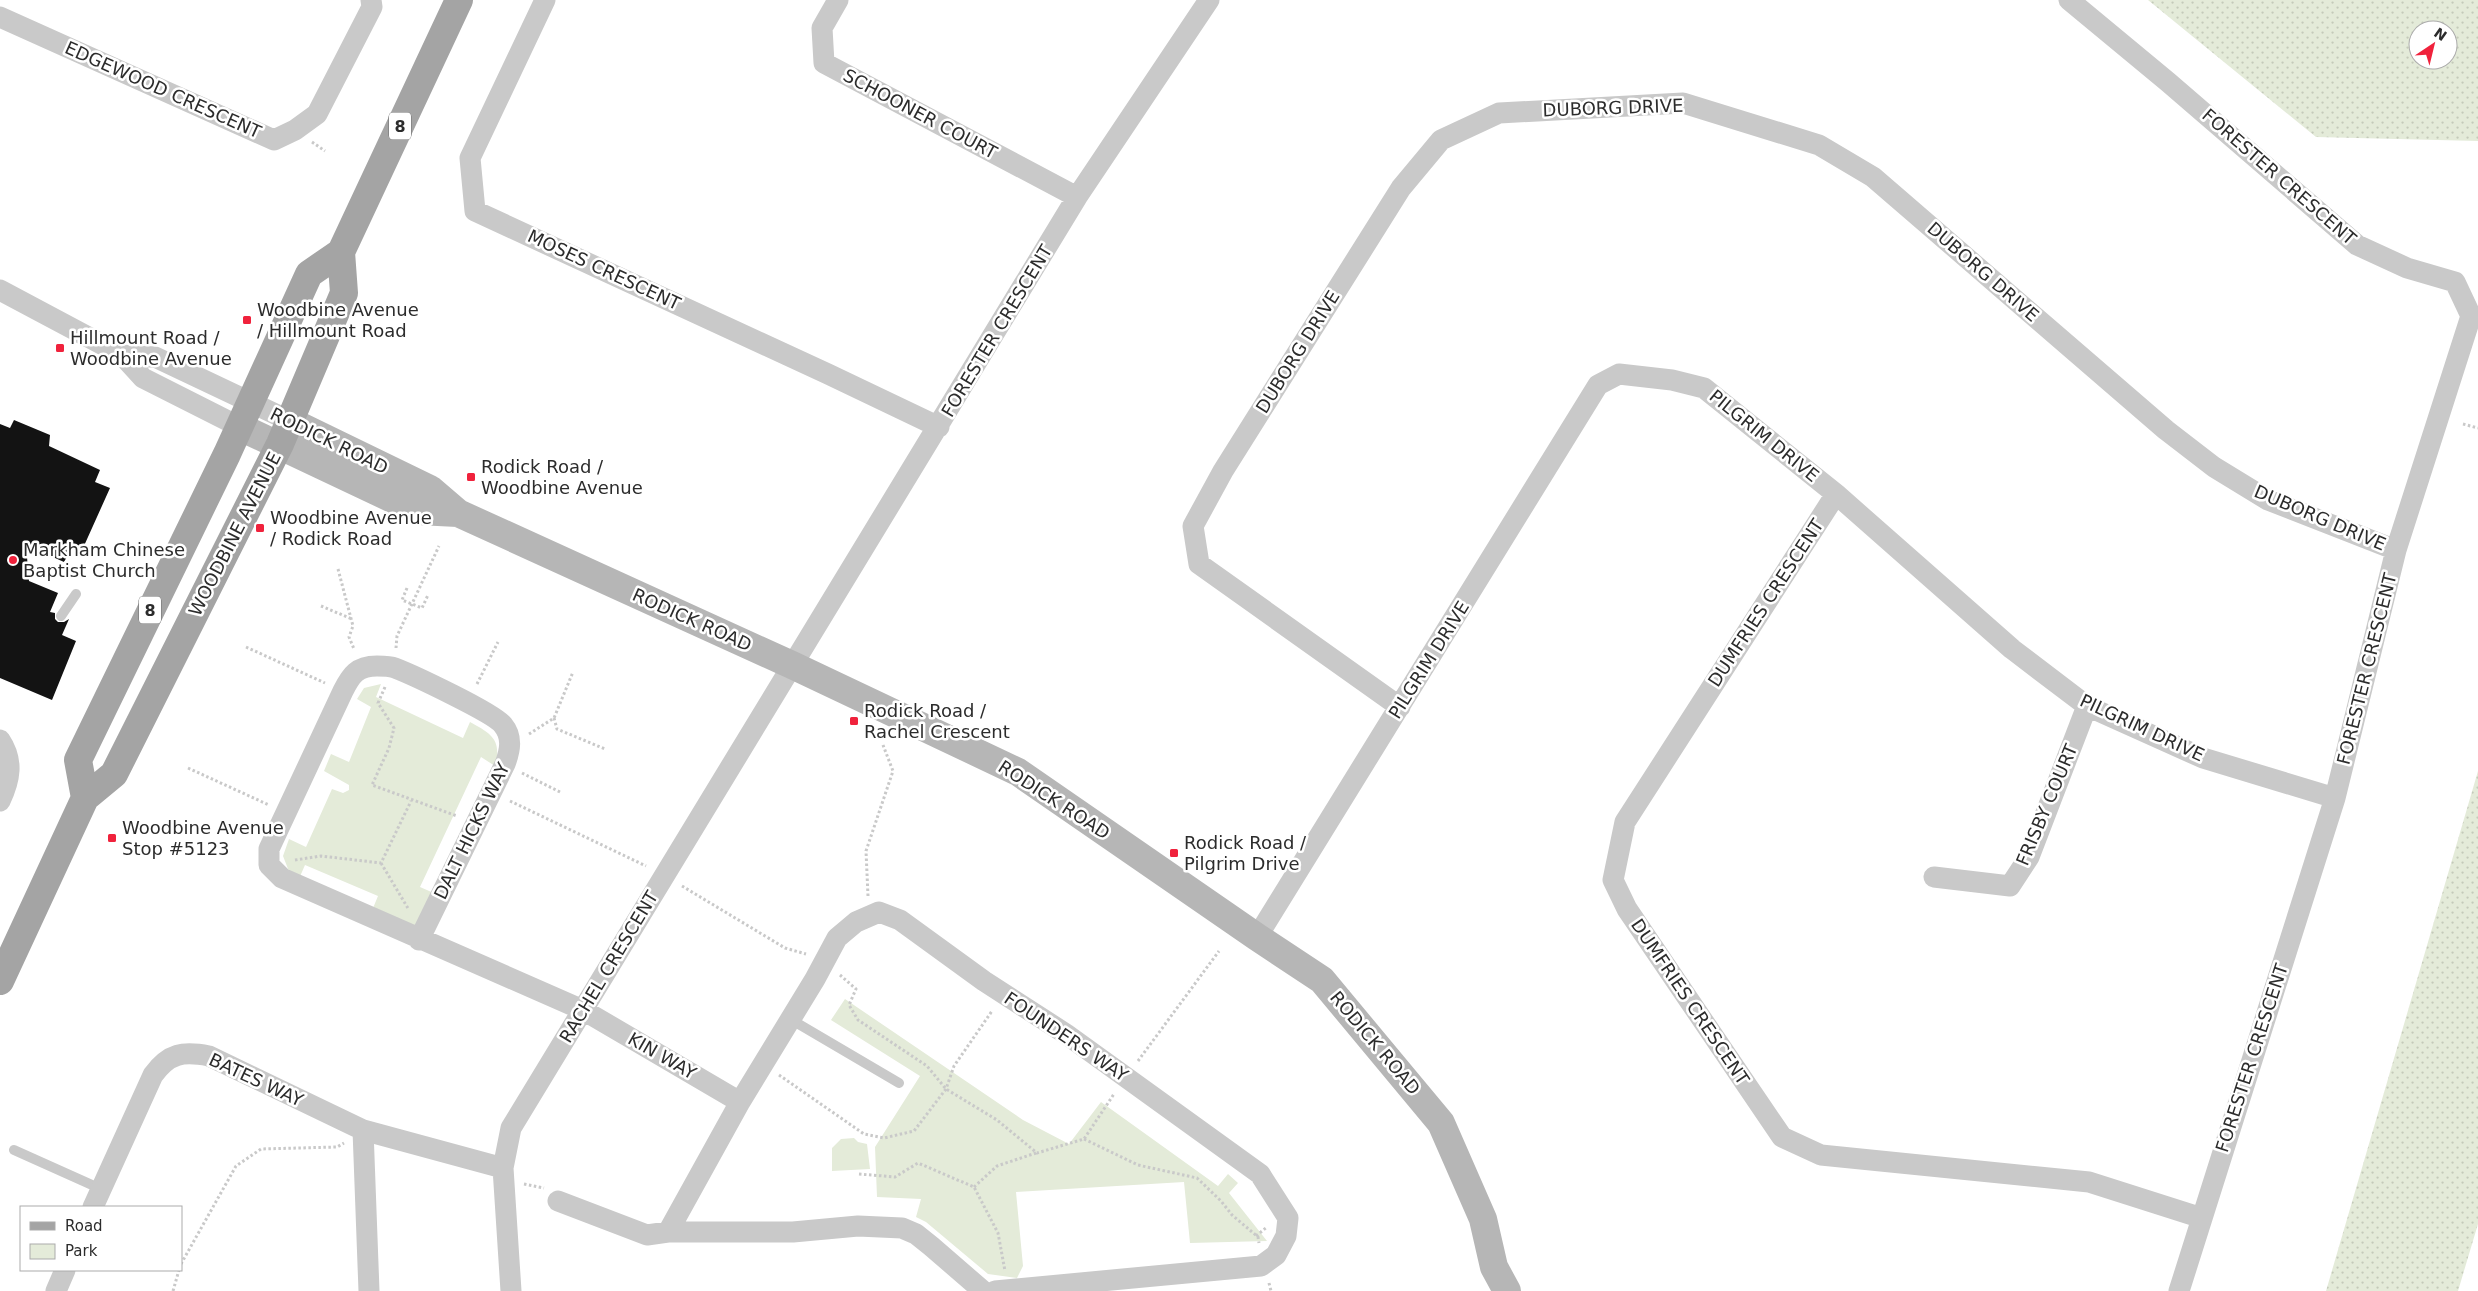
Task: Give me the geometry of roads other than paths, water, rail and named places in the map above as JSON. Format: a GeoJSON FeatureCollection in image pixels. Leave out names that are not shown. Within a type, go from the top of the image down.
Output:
{"type":"FeatureCollection","features":[{"type":"Feature","properties":{"kind":"main road","name":"WOODBINE AVENUE"},"geometry":{"type":"LineString","coordinates":[[0,981],[85,798],[114,774],[285,433],[344,293],[341,252],[458,0]]}},
{"type":"Feature","properties":{"kind":"main road","name":"8"},"geometry":{"type":"LineString","coordinates":[[85,798],[78,760],[245,415],[309,274],[341,252]]}},
{"type":"Feature","properties":{"kind":"main road","name":"RODICK ROAD"},"geometry":{"type":"LineString","coordinates":[[245,415],[285,433],[418,511],[458,513],[1018,772],[1256,937],[1322,980],[1441,1123],[1483,1219],[1488,1279],[1506,1291]]}},
{"type":"Feature","properties":{"kind":"street","name":"EDGEWOOD CRESCENT"},"geometry":{"type":"LineString","coordinates":[[0,17],[274,140],[295,130],[317,114],[372,7],[371,0]]}},
{"type":"Feature","properties":{"kind":"street","name":"MOSES CRESCENT"},"geometry":{"type":"LineString","coordinates":[[545,0],[470,158],[475,211],[828,374],[938,427]]}},
{"type":"Feature","properties":{"kind":"street","name":"SCHOONER COURT"},"geometry":{"type":"LineString","coordinates":[[838,0],[822,28],[824,64],[1077,197]]}},
{"type":"Feature","properties":{"kind":"street","name":"FORESTER CRESCENT"},"geometry":{"type":"LineString","coordinates":[[792,666],[1077,197],[1208,0]]}},
{"type":"Feature","properties":{"kind":"street","name":"FORESTER CRESCENT"},"geometry":{"type":"LineString","coordinates":[[2069,0],[2168,82],[2357,246],[2407,268],[2455,282],[2471,316],[2396,550],[2335,798],[2179,1291]]}},
{"type":"Feature","properties":{"kind":"street","name":"DUBORG DRIVE"},"geometry":{"type":"LineString","coordinates":[[1400,707],[1199,564],[1193,526],[1223,471],[1401,188],[1441,140],[1499,113],[1683,103],[1818,145],[1873,177],[2166,430],[2214,467],[2268,500],[2396,550]]}},
{"type":"Feature","properties":{"kind":"street"},"geometry":{"type":"LineString","coordinates":[[0,290],[122,355],[155,357],[245,415]]}},
{"type":"Feature","properties":{"kind":"street","name":"PILGRIM DRIVE"},"geometry":{"type":"LineString","coordinates":[[1256,937],[1598,385],[1618,374],[1672,380],[1704,388],[1836,494],[2012,649],[2087,706],[2203,758],[2335,798]]}},
{"type":"Feature","properties":{"kind":"street","name":"DUMFRIES CRESCENT"},"geometry":{"type":"LineString","coordinates":[[1836,494],[1626,822],[1613,880],[1627,909],[1782,1137],[1821,1155],[2089,1182],[2202,1218]]}},
{"type":"Feature","properties":{"kind":"street","name":"DALT HICKS WAY"},"geometry":{"type":"LineString","coordinates":[[376,666],[394,668],[484,711],[504,725],[508,755],[492,792],[421,936],[282,878],[269,864],[269,849],[351,674],[363,668],[376,666]]}},
{"type":"Feature","properties":{"kind":"street","name":"RACHEL CRESCENT"},"geometry":{"type":"LineString","coordinates":[[511,1291],[503,1173],[511,1128],[792,666]]}},
{"type":"Feature","properties":{"kind":"street","name":"FRISBY COURT"},"geometry":{"type":"LineString","coordinates":[[1934,876],[2010,886],[2029,857],[2087,706]]}},
{"type":"Feature","properties":{"kind":"street"},"geometry":{"type":"LineString","coordinates":[[0,740],[8,751],[10,767],[9,783],[0,801]]}},
{"type":"Feature","properties":{"kind":"street","name":"FOUNDERS WAY"},"geometry":{"type":"LineString","coordinates":[[790,1019],[837,938],[856,922],[879,912],[900,920],[984,981],[1066,1034],[1260,1174],[1288,1218],[1286,1236],[1276,1255],[1262,1265],[1244,1269],[1002,1290]]}},
{"type":"Feature","properties":{"kind":"street"},"geometry":{"type":"LineString","coordinates":[[421,936],[583,1010]]}},
{"type":"Feature","properties":{"kind":"street","name":"KIN WAY"},"geometry":{"type":"LineString","coordinates":[[583,1010],[740,1102]]}},
{"type":"Feature","properties":{"kind":"street"},"geometry":{"type":"LineString","coordinates":[[668,1232],[740,1102],[790,1019]]}},
{"type":"Feature","properties":{"kind":"street","name":"BATES WAY"},"geometry":{"type":"LineString","coordinates":[[97,1198],[153,1075],[164,1060],[189,1052],[209,1056],[363,1130],[503,1173]]}},
{"type":"Feature","properties":{"kind":"street"},"geometry":{"type":"LineString","coordinates":[[363,1130],[369,1291]]}},
{"type":"Feature","properties":{"kind":"street"},"geometry":{"type":"LineString","coordinates":[[558,1200],[647,1235],[668,1232],[793,1232],[858,1226],[902,1228],[916,1234],[983,1291]]}},
{"type":"Feature","properties":{"kind":"street"},"geometry":{"type":"LineString","coordinates":[[56,1291],[65,1271]]}},
{"type":"Feature","properties":{"kind":"street"},"geometry":{"type":"LineString","coordinates":[[996,1291],[1002,1290]]}},
{"type":"Feature","properties":{"kind":"lane"},"geometry":{"type":"LineString","coordinates":[[61,616],[76,594]]}},
{"type":"Feature","properties":{"kind":"lane"},"geometry":{"type":"LineString","coordinates":[[790,1019],[899,1083]]}},
{"type":"Feature","properties":{"kind":"lane"},"geometry":{"type":"LineString","coordinates":[[14,1150],[97,1198]]}},
{"type":"Feature","properties":{"kind":"place","name":"Woodbine Avenue / Hillmount Road"},"geometry":{"type":"Point","coordinates":[247,320]}},
{"type":"Feature","properties":{"kind":"place","name":"Hillmount Road / Woodbine Avenue"},"geometry":{"type":"Point","coordinates":[60,348]}},
{"type":"Feature","properties":{"kind":"place","name":"Rodick Road / Woodbine Avenue"},"geometry":{"type":"Point","coordinates":[471,477]}},
{"type":"Feature","properties":{"kind":"place","name":"Woodbine Avenue / Rodick Road"},"geometry":{"type":"Point","coordinates":[260,528]}},
{"type":"Feature","properties":{"kind":"place","name":"Markham Chinese Baptist Church"},"geometry":{"type":"Point","coordinates":[13,560]}},
{"type":"Feature","properties":{"kind":"place","name":"Rodick Road / Rachel Crescent"},"geometry":{"type":"Point","coordinates":[854,721]}},
{"type":"Feature","properties":{"kind":"place","name":"Woodbine Avenue Stop #5123"},"geometry":{"type":"Point","coordinates":[112,838]}},
{"type":"Feature","properties":{"kind":"place","name":"Rodick Road / Pilgrim Drive"},"geometry":{"type":"Point","coordinates":[1174,853]}}]}
